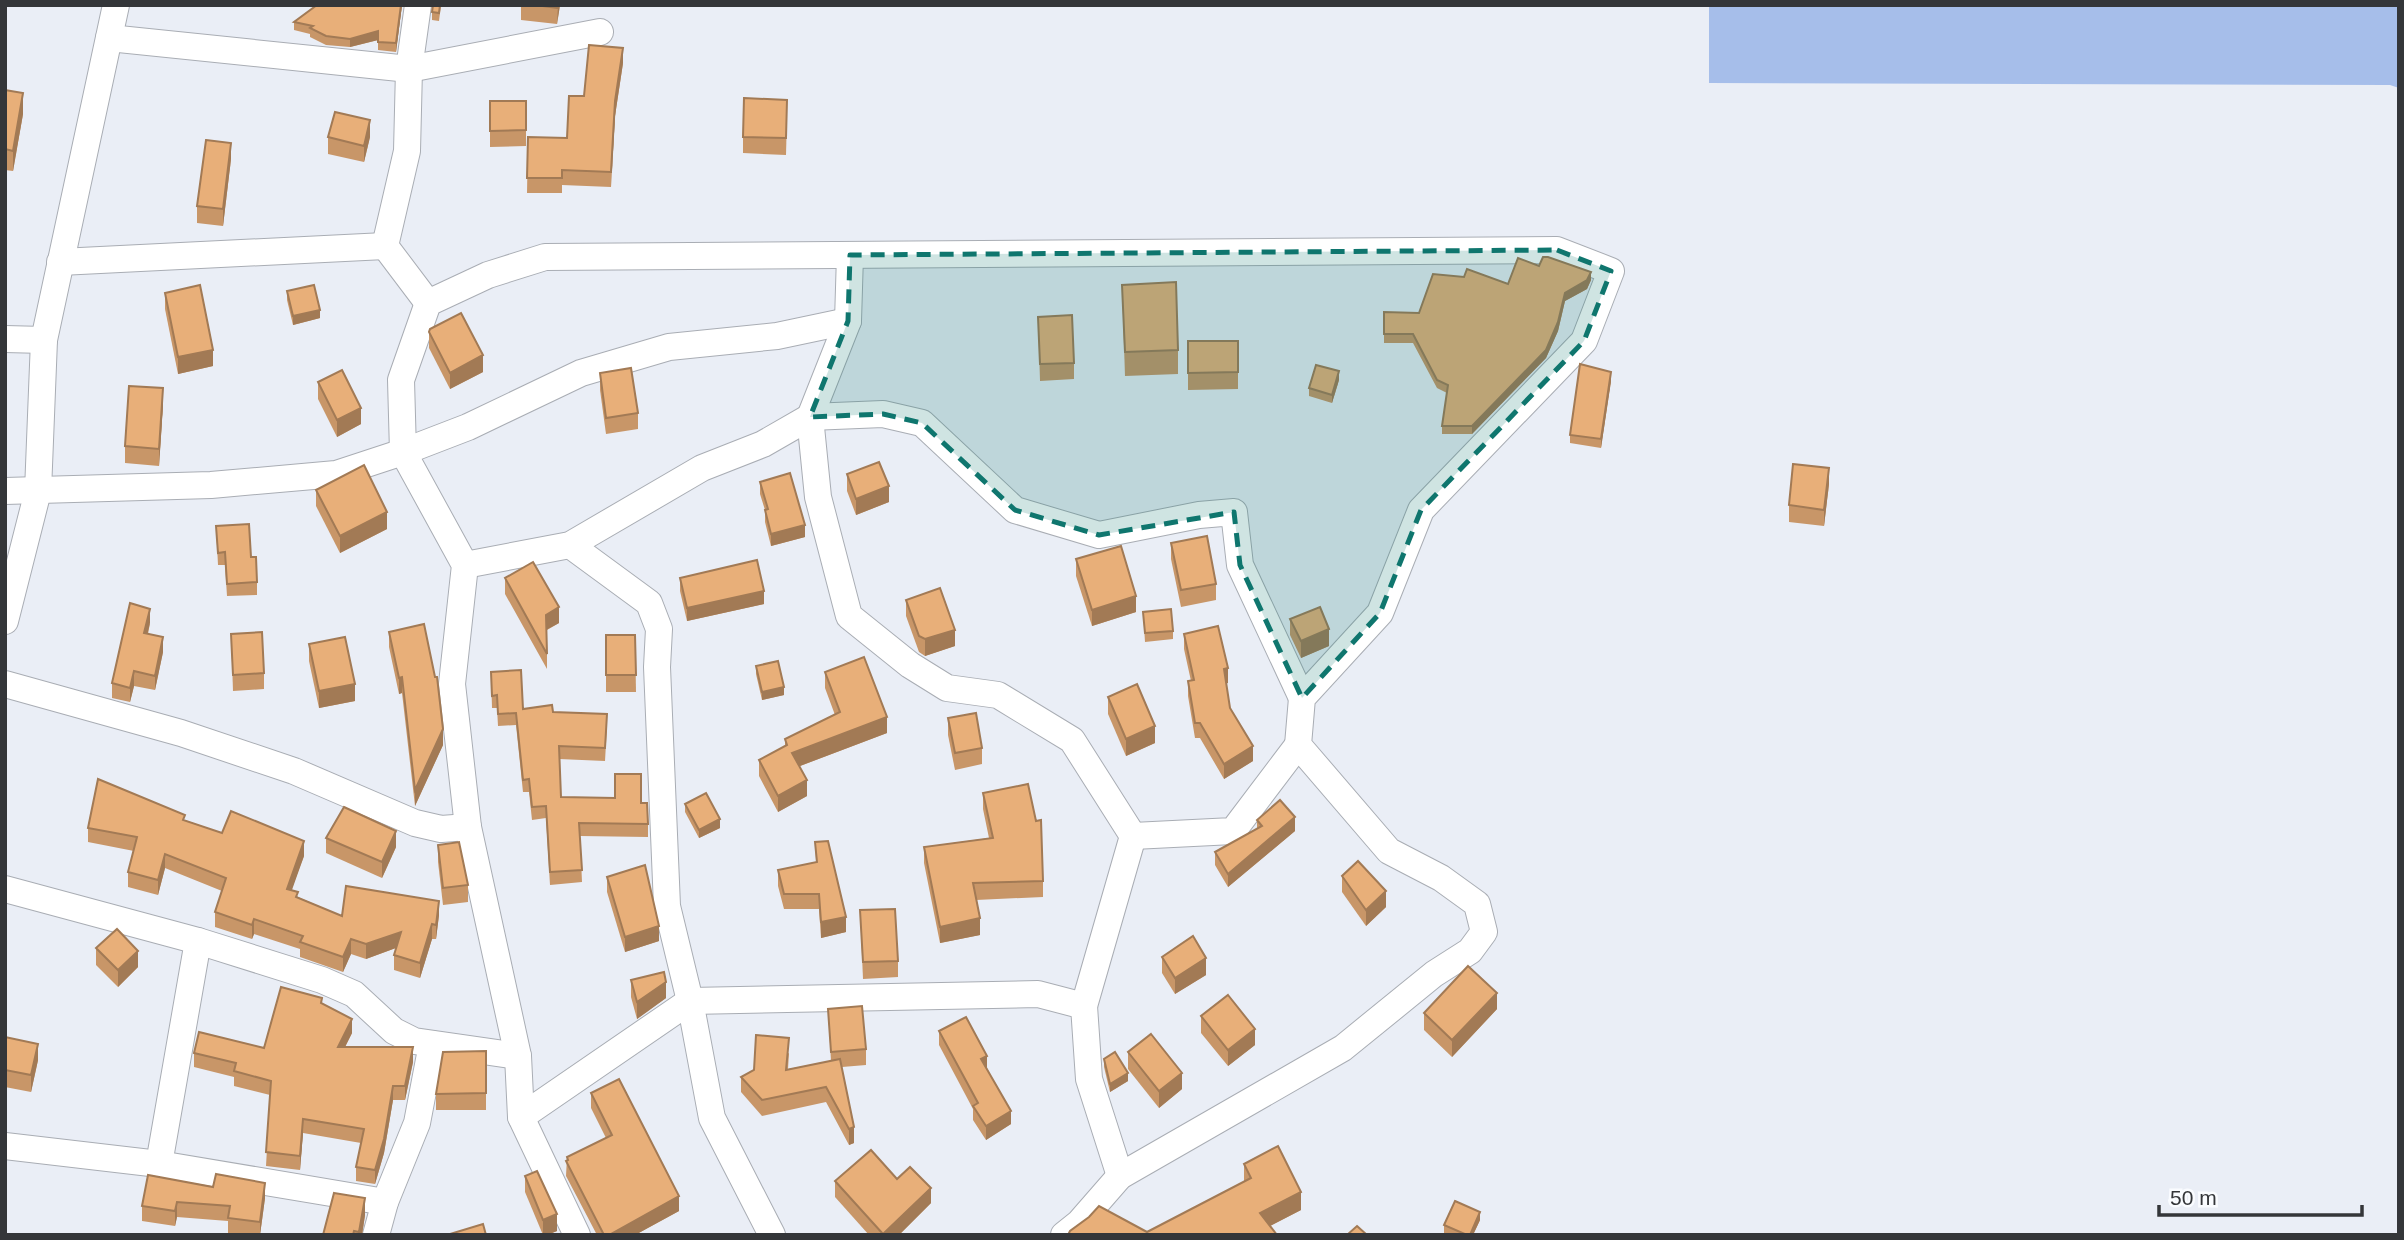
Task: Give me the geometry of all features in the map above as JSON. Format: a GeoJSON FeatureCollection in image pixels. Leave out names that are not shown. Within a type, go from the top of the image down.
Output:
{"type":"FeatureCollection","features":[{"type":"Feature","properties":{"kind":"street"},"geometry":{"type":"LineString","coordinates":[[5,621],[38,491],[44,341],[116,5]]}},
{"type":"Feature","properties":{"kind":"street"},"geometry":{"type":"LineString","coordinates":[[418,5],[409,69],[407,150],[385,246],[428,303]]}},
{"type":"Feature","properties":{"kind":"street"},"geometry":{"type":"LineString","coordinates":[[109,38],[409,69],[600,32]]}},
{"type":"Feature","properties":{"kind":"street"},"geometry":{"type":"LineString","coordinates":[[60,262],[385,246]]}},
{"type":"Feature","properties":{"kind":"street"},"geometry":{"type":"LineString","coordinates":[[577,1235],[520,1117],[518,1056],[468,827],[452,684],[465,565],[403,452],[401,380],[428,303],[488,275],[545,257],[1557,250],[1611,271],[1584,341],[1421,510],[1380,613],[1302,698]]}},
{"type":"Feature","properties":{"kind":"street"},"geometry":{"type":"LineString","coordinates":[[850,255],[848,321],[810,417],[818,497],[849,616],[910,664],[947,688],[998,695],[1072,740],[1133,836],[1084,1006],[1089,1079],[1120,1176]]}},
{"type":"Feature","properties":{"kind":"street"},"geometry":{"type":"LineString","coordinates":[[5,491],[211,485],[336,474],[468,427],[581,373],[669,347],[777,336],[848,321]]}},
{"type":"Feature","properties":{"kind":"street"},"geometry":{"type":"LineString","coordinates":[[5,339],[44,341]]}},
{"type":"Feature","properties":{"kind":"street"},"geometry":{"type":"LineString","coordinates":[[465,565],[570,545],[702,468],[763,443],[810,417],[883,414],[922,423],[1015,510],[1099,535],[1199,515],[1234,512],[1240,565],[1302,698],[1298,745],[1233,831],[1133,836]]}},
{"type":"Feature","properties":{"kind":"street"},"geometry":{"type":"LineString","coordinates":[[570,545],[649,603],[659,629],[657,667],[667,906],[690,1001],[712,1118],[772,1235]]}},
{"type":"Feature","properties":{"kind":"street"},"geometry":{"type":"LineString","coordinates":[[5,684],[181,733],[295,771],[415,823],[440,828],[468,827]]}},
{"type":"Feature","properties":{"kind":"street"},"geometry":{"type":"LineString","coordinates":[[1064,1235],[1079,1223],[1120,1176],[1343,1048],[1434,974],[1470,951],[1484,932],[1477,904],[1441,878],[1389,851],[1298,745]]}},
{"type":"Feature","properties":{"kind":"street"},"geometry":{"type":"LineString","coordinates":[[5,889],[198,941],[322,980],[354,995],[394,1031],[414,1041],[518,1056]]}},
{"type":"Feature","properties":{"kind":"street"},"geometry":{"type":"LineString","coordinates":[[159,1164],[198,941]]}},
{"type":"Feature","properties":{"kind":"street"},"geometry":{"type":"LineString","coordinates":[[520,1117],[690,1001],[1038,994],[1084,1006]]}},
{"type":"Feature","properties":{"kind":"street"},"geometry":{"type":"LineString","coordinates":[[376,1235],[385,1202],[417,1123],[432,1044]]}},
{"type":"Feature","properties":{"kind":"street"},"geometry":{"type":"LineString","coordinates":[[5,1146],[159,1164],[385,1202]]}},
{"type":"Feature","properties":{"kind":"highlighted area"},"geometry":{"type":"Polygon","coordinates":[[[1557,250],[1611,271],[1584,341],[1421,510],[1380,613],[1302,698],[1240,565],[1234,512],[1099,535],[1015,510],[922,423],[883,414],[810,417],[848,321],[850,255],[1557,250]]]}},
{"type":"Feature","properties":{"kind":"shaded area"},"geometry":{"type":"Polygon","coordinates":[[[1709,5],[2399,5],[2399,88],[2390,85],[1709,83],[1709,5]]]}},
{"type":"Feature","properties":{"kind":"building"},"geometry":{"type":"Polygon","coordinates":[[[317,5],[401,5],[396,43],[378,42],[378,31],[350,39],[326,36],[310,28],[313,26],[294,22],[317,5]]]}},
{"type":"Feature","properties":{"kind":"building"},"geometry":{"type":"Polygon","coordinates":[[[433,5],[440,5],[439,13],[432,12],[433,5]]]}},
{"type":"Feature","properties":{"kind":"building"},"geometry":{"type":"Polygon","coordinates":[[[535,5],[558,5],[557,8],[535,5]]]}},
{"type":"Feature","properties":{"kind":"building"},"geometry":{"type":"Polygon","coordinates":[[[589,45],[623,48],[615,101],[611,172],[562,170],[562,178],[527,178],[528,137],[567,138],[569,96],[584,96],[589,45]]]}},
{"type":"Feature","properties":{"kind":"building"},"geometry":{"type":"Polygon","coordinates":[[[5,90],[23,93],[13,151],[5,149],[5,90]]]}},
{"type":"Feature","properties":{"kind":"building"},"geometry":{"type":"Polygon","coordinates":[[[744,98],[787,100],[786,138],[743,137],[744,98]]]}},
{"type":"Feature","properties":{"kind":"building"},"geometry":{"type":"Polygon","coordinates":[[[490,101],[526,101],[526,130],[490,131],[490,101]]]}},
{"type":"Feature","properties":{"kind":"building"},"geometry":{"type":"Polygon","coordinates":[[[335,112],[370,120],[364,146],[328,137],[335,112]]]}},
{"type":"Feature","properties":{"kind":"building"},"geometry":{"type":"Polygon","coordinates":[[[206,140],[231,143],[223,209],[197,206],[206,140]]]}},
{"type":"Feature","properties":{"kind":"building"},"geometry":{"type":"Polygon","coordinates":[[[1543,257],[1591,272],[1587,280],[1565,293],[1558,322],[1546,350],[1472,426],[1442,426],[1448,385],[1437,380],[1413,334],[1384,334],[1384,312],[1419,313],[1433,274],[1464,277],[1467,269],[1508,284],[1518,258],[1539,266],[1543,257]]]}},
{"type":"Feature","properties":{"kind":"building"},"geometry":{"type":"Polygon","coordinates":[[[1176,282],[1178,350],[1125,352],[1122,285],[1176,282]]]}},
{"type":"Feature","properties":{"kind":"building"},"geometry":{"type":"Polygon","coordinates":[[[200,285],[213,350],[178,357],[165,293],[200,285]]]}},
{"type":"Feature","properties":{"kind":"building"},"geometry":{"type":"Polygon","coordinates":[[[314,285],[320,310],[293,316],[287,291],[314,285]]]}},
{"type":"Feature","properties":{"kind":"building"},"geometry":{"type":"Polygon","coordinates":[[[461,313],[483,355],[450,373],[429,332],[461,313]]]}},
{"type":"Feature","properties":{"kind":"building"},"geometry":{"type":"Polygon","coordinates":[[[1072,315],[1074,363],[1040,364],[1038,317],[1072,315]]]}},
{"type":"Feature","properties":{"kind":"building"},"geometry":{"type":"Polygon","coordinates":[[[1188,341],[1238,341],[1238,372],[1188,373],[1188,341]]]}},
{"type":"Feature","properties":{"kind":"building"},"geometry":{"type":"Polygon","coordinates":[[[1580,364],[1611,372],[1601,439],[1570,435],[1580,364]]]}},
{"type":"Feature","properties":{"kind":"building"},"geometry":{"type":"Polygon","coordinates":[[[1316,365],[1339,371],[1332,395],[1309,388],[1316,365]]]}},
{"type":"Feature","properties":{"kind":"building"},"geometry":{"type":"Polygon","coordinates":[[[631,368],[638,413],[606,418],[600,373],[631,368]]]}},
{"type":"Feature","properties":{"kind":"building"},"geometry":{"type":"Polygon","coordinates":[[[342,370],[361,408],[337,420],[318,382],[342,370]]]}},
{"type":"Feature","properties":{"kind":"building"},"geometry":{"type":"Polygon","coordinates":[[[129,386],[163,388],[159,449],[125,446],[129,386]]]}},
{"type":"Feature","properties":{"kind":"building"},"geometry":{"type":"Polygon","coordinates":[[[879,462],[889,486],[856,499],[847,474],[879,462]]]}},
{"type":"Feature","properties":{"kind":"building"},"geometry":{"type":"Polygon","coordinates":[[[1793,464],[1829,468],[1824,510],[1789,505],[1793,464]]]}},
{"type":"Feature","properties":{"kind":"building"},"geometry":{"type":"Polygon","coordinates":[[[364,465],[387,512],[340,536],[316,490],[364,465]]]}},
{"type":"Feature","properties":{"kind":"building"},"geometry":{"type":"Polygon","coordinates":[[[790,473],[805,525],[771,534],[765,510],[768,509],[760,482],[790,473]]]}},
{"type":"Feature","properties":{"kind":"building"},"geometry":{"type":"Polygon","coordinates":[[[249,524],[251,557],[256,557],[257,582],[227,584],[225,552],[218,553],[216,526],[249,524]]]}},
{"type":"Feature","properties":{"kind":"building"},"geometry":{"type":"Polygon","coordinates":[[[1207,536],[1216,584],[1181,590],[1171,543],[1207,536]]]}},
{"type":"Feature","properties":{"kind":"building"},"geometry":{"type":"Polygon","coordinates":[[[1121,546],[1136,596],[1092,610],[1076,559],[1121,546]]]}},
{"type":"Feature","properties":{"kind":"building"},"geometry":{"type":"Polygon","coordinates":[[[757,560],[764,591],[687,608],[680,578],[757,560]]]}},
{"type":"Feature","properties":{"kind":"building"},"geometry":{"type":"Polygon","coordinates":[[[533,562],[559,607],[546,615],[547,654],[505,578],[533,562]]]}},
{"type":"Feature","properties":{"kind":"building"},"geometry":{"type":"Polygon","coordinates":[[[940,588],[955,630],[925,639],[919,636],[906,600],[940,588]]]}},
{"type":"Feature","properties":{"kind":"building"},"geometry":{"type":"Polygon","coordinates":[[[130,603],[150,609],[144,633],[163,637],[155,676],[134,671],[130,688],[112,683],[130,603]]]}},
{"type":"Feature","properties":{"kind":"building"},"geometry":{"type":"Polygon","coordinates":[[[1320,607],[1329,629],[1301,641],[1290,619],[1320,607]]]}},
{"type":"Feature","properties":{"kind":"building"},"geometry":{"type":"Polygon","coordinates":[[[1171,609],[1173,631],[1145,633],[1143,612],[1171,609]]]}},
{"type":"Feature","properties":{"kind":"building"},"geometry":{"type":"Polygon","coordinates":[[[424,624],[437,677],[443,729],[415,790],[402,677],[399,678],[389,632],[424,624]]]}},
{"type":"Feature","properties":{"kind":"building"},"geometry":{"type":"Polygon","coordinates":[[[1218,626],[1228,668],[1224,669],[1230,708],[1253,746],[1224,764],[1200,723],[1195,723],[1188,681],[1194,680],[1184,634],[1218,626]]]}},
{"type":"Feature","properties":{"kind":"building"},"geometry":{"type":"Polygon","coordinates":[[[262,632],[264,673],[233,675],[231,634],[262,632]]]}},
{"type":"Feature","properties":{"kind":"building"},"geometry":{"type":"Polygon","coordinates":[[[606,635],[635,635],[636,675],[606,675],[606,635]]]}},
{"type":"Feature","properties":{"kind":"building"},"geometry":{"type":"Polygon","coordinates":[[[345,637],[355,684],[319,691],[309,644],[345,637]]]}},
{"type":"Feature","properties":{"kind":"building"},"geometry":{"type":"Polygon","coordinates":[[[864,657],[887,717],[792,753],[807,780],[778,796],[759,760],[787,745],[785,739],[840,712],[825,672],[864,657]]]}},
{"type":"Feature","properties":{"kind":"building"},"geometry":{"type":"Polygon","coordinates":[[[778,661],[784,687],[762,692],[756,666],[778,661]]]}},
{"type":"Feature","properties":{"kind":"building"},"geometry":{"type":"Polygon","coordinates":[[[521,670],[523,709],[552,705],[553,712],[607,714],[605,748],[559,746],[561,797],[615,798],[615,774],[641,774],[641,803],[647,803],[648,824],[579,823],[582,870],[550,872],[546,806],[532,807],[529,779],[523,780],[516,713],[498,714],[497,695],[492,696],[491,672],[521,670]]]}},
{"type":"Feature","properties":{"kind":"building"},"geometry":{"type":"Polygon","coordinates":[[[1137,684],[1155,726],[1126,739],[1108,697],[1137,684]]]}},
{"type":"Feature","properties":{"kind":"building"},"geometry":{"type":"Polygon","coordinates":[[[976,713],[982,748],[955,753],[948,718],[976,713]]]}},
{"type":"Feature","properties":{"kind":"building"},"geometry":{"type":"Polygon","coordinates":[[[98,779],[185,815],[183,820],[222,833],[231,811],[304,841],[287,889],[298,892],[296,897],[342,916],[346,886],[439,901],[436,925],[432,924],[420,963],[394,955],[401,932],[366,944],[351,939],[343,957],[300,942],[303,936],[254,919],[252,925],[215,912],[226,878],[165,854],[158,880],[128,872],[137,837],[88,828],[98,779]]]}},
{"type":"Feature","properties":{"kind":"building"},"geometry":{"type":"Polygon","coordinates":[[[1028,784],[1036,821],[1041,820],[1043,881],[973,883],[980,918],[940,927],[924,847],[993,838],[983,793],[1028,784]]]}},
{"type":"Feature","properties":{"kind":"building"},"geometry":{"type":"Polygon","coordinates":[[[706,793],[720,819],[699,830],[685,804],[706,793]]]}},
{"type":"Feature","properties":{"kind":"building"},"geometry":{"type":"Polygon","coordinates":[[[1280,800],[1295,817],[1228,874],[1215,852],[1262,826],[1257,820],[1280,800]]]}},
{"type":"Feature","properties":{"kind":"building"},"geometry":{"type":"Polygon","coordinates":[[[344,807],[396,831],[382,862],[326,838],[344,807]]]}},
{"type":"Feature","properties":{"kind":"building"},"geometry":{"type":"Polygon","coordinates":[[[828,841],[846,917],[821,922],[819,894],[784,894],[778,870],[817,862],[815,842],[828,841]]]}},
{"type":"Feature","properties":{"kind":"building"},"geometry":{"type":"Polygon","coordinates":[[[459,842],[468,885],[443,888],[438,845],[459,842]]]}},
{"type":"Feature","properties":{"kind":"building"},"geometry":{"type":"Polygon","coordinates":[[[1358,861],[1386,891],[1366,910],[1342,876],[1358,861]]]}},
{"type":"Feature","properties":{"kind":"building"},"geometry":{"type":"Polygon","coordinates":[[[645,865],[659,926],[625,937],[607,877],[645,865]]]}},
{"type":"Feature","properties":{"kind":"building"},"geometry":{"type":"Polygon","coordinates":[[[895,909],[898,961],[863,962],[860,910],[895,909]]]}},
{"type":"Feature","properties":{"kind":"building"},"geometry":{"type":"Polygon","coordinates":[[[117,929],[138,951],[118,970],[96,948],[117,929]]]}},
{"type":"Feature","properties":{"kind":"building"},"geometry":{"type":"Polygon","coordinates":[[[1193,936],[1206,958],[1175,978],[1162,957],[1193,936]]]}},
{"type":"Feature","properties":{"kind":"building"},"geometry":{"type":"Polygon","coordinates":[[[1468,966],[1497,993],[1452,1040],[1424,1013],[1468,966]]]}},
{"type":"Feature","properties":{"kind":"building"},"geometry":{"type":"Polygon","coordinates":[[[664,972],[666,982],[637,1002],[631,980],[664,972]]]}},
{"type":"Feature","properties":{"kind":"building"},"geometry":{"type":"Polygon","coordinates":[[[281,987],[322,998],[321,1003],[352,1019],[338,1047],[413,1047],[405,1086],[393,1086],[384,1139],[375,1170],[356,1167],[364,1129],[303,1119],[300,1156],[266,1152],[271,1081],[234,1071],[236,1063],[194,1053],[199,1032],[264,1048],[281,987]]]}},
{"type":"Feature","properties":{"kind":"building"},"geometry":{"type":"Polygon","coordinates":[[[1228,995],[1255,1029],[1228,1050],[1201,1016],[1228,995]]]}},
{"type":"Feature","properties":{"kind":"building"},"geometry":{"type":"Polygon","coordinates":[[[862,1006],[866,1049],[831,1052],[828,1009],[862,1006]]]}},
{"type":"Feature","properties":{"kind":"building"},"geometry":{"type":"Polygon","coordinates":[[[966,1017],[987,1056],[981,1059],[1011,1111],[986,1126],[973,1106],[978,1103],[939,1031],[966,1017]]]}},
{"type":"Feature","properties":{"kind":"building"},"geometry":{"type":"Polygon","coordinates":[[[1151,1034],[1182,1073],[1159,1091],[1128,1052],[1151,1034]]]}},
{"type":"Feature","properties":{"kind":"building"},"geometry":{"type":"Polygon","coordinates":[[[756,1035],[789,1038],[786,1070],[840,1059],[854,1127],[849,1129],[826,1087],[762,1100],[741,1077],[754,1070],[756,1035]]]}},
{"type":"Feature","properties":{"kind":"building"},"geometry":{"type":"Polygon","coordinates":[[[5,1037],[38,1044],[31,1075],[5,1070],[5,1037]]]}},
{"type":"Feature","properties":{"kind":"building"},"geometry":{"type":"Polygon","coordinates":[[[486,1051],[486,1093],[436,1094],[443,1052],[486,1051]]]}},
{"type":"Feature","properties":{"kind":"building"},"geometry":{"type":"Polygon","coordinates":[[[1115,1052],[1128,1073],[1110,1084],[1104,1059],[1115,1052]]]}},
{"type":"Feature","properties":{"kind":"building"},"geometry":{"type":"Polygon","coordinates":[[[619,1079],[679,1196],[609,1235],[604,1235],[566,1161],[567,1157],[612,1135],[591,1093],[619,1079]]]}},
{"type":"Feature","properties":{"kind":"building"},"geometry":{"type":"Polygon","coordinates":[[[1278,1146],[1301,1192],[1260,1213],[1277,1235],[1068,1235],[1099,1206],[1147,1232],[1251,1178],[1244,1164],[1278,1146]]]}},
{"type":"Feature","properties":{"kind":"building"},"geometry":{"type":"Polygon","coordinates":[[[871,1150],[897,1179],[910,1167],[931,1188],[883,1234],[835,1181],[871,1150]]]}},
{"type":"Feature","properties":{"kind":"building"},"geometry":{"type":"Polygon","coordinates":[[[537,1171],[557,1214],[543,1220],[525,1176],[537,1171]]]}},
{"type":"Feature","properties":{"kind":"building"},"geometry":{"type":"Polygon","coordinates":[[[216,1174],[265,1183],[260,1222],[228,1218],[230,1206],[177,1202],[175,1211],[142,1206],[148,1175],[213,1187],[216,1174]]]}},
{"type":"Feature","properties":{"kind":"building"},"geometry":{"type":"Polygon","coordinates":[[[334,1193],[365,1198],[359,1232],[354,1231],[353,1235],[323,1235],[334,1193]]]}},
{"type":"Feature","properties":{"kind":"building"},"geometry":{"type":"Polygon","coordinates":[[[1455,1201],[1480,1212],[1470,1235],[1444,1225],[1455,1201]]]}},
{"type":"Feature","properties":{"kind":"building"},"geometry":{"type":"Polygon","coordinates":[[[483,1224],[486,1235],[450,1235],[450,1234],[483,1224]]]}},
{"type":"Feature","properties":{"kind":"building"},"geometry":{"type":"Polygon","coordinates":[[[1357,1226],[1367,1235],[1347,1235],[1357,1226]]]}}]}
